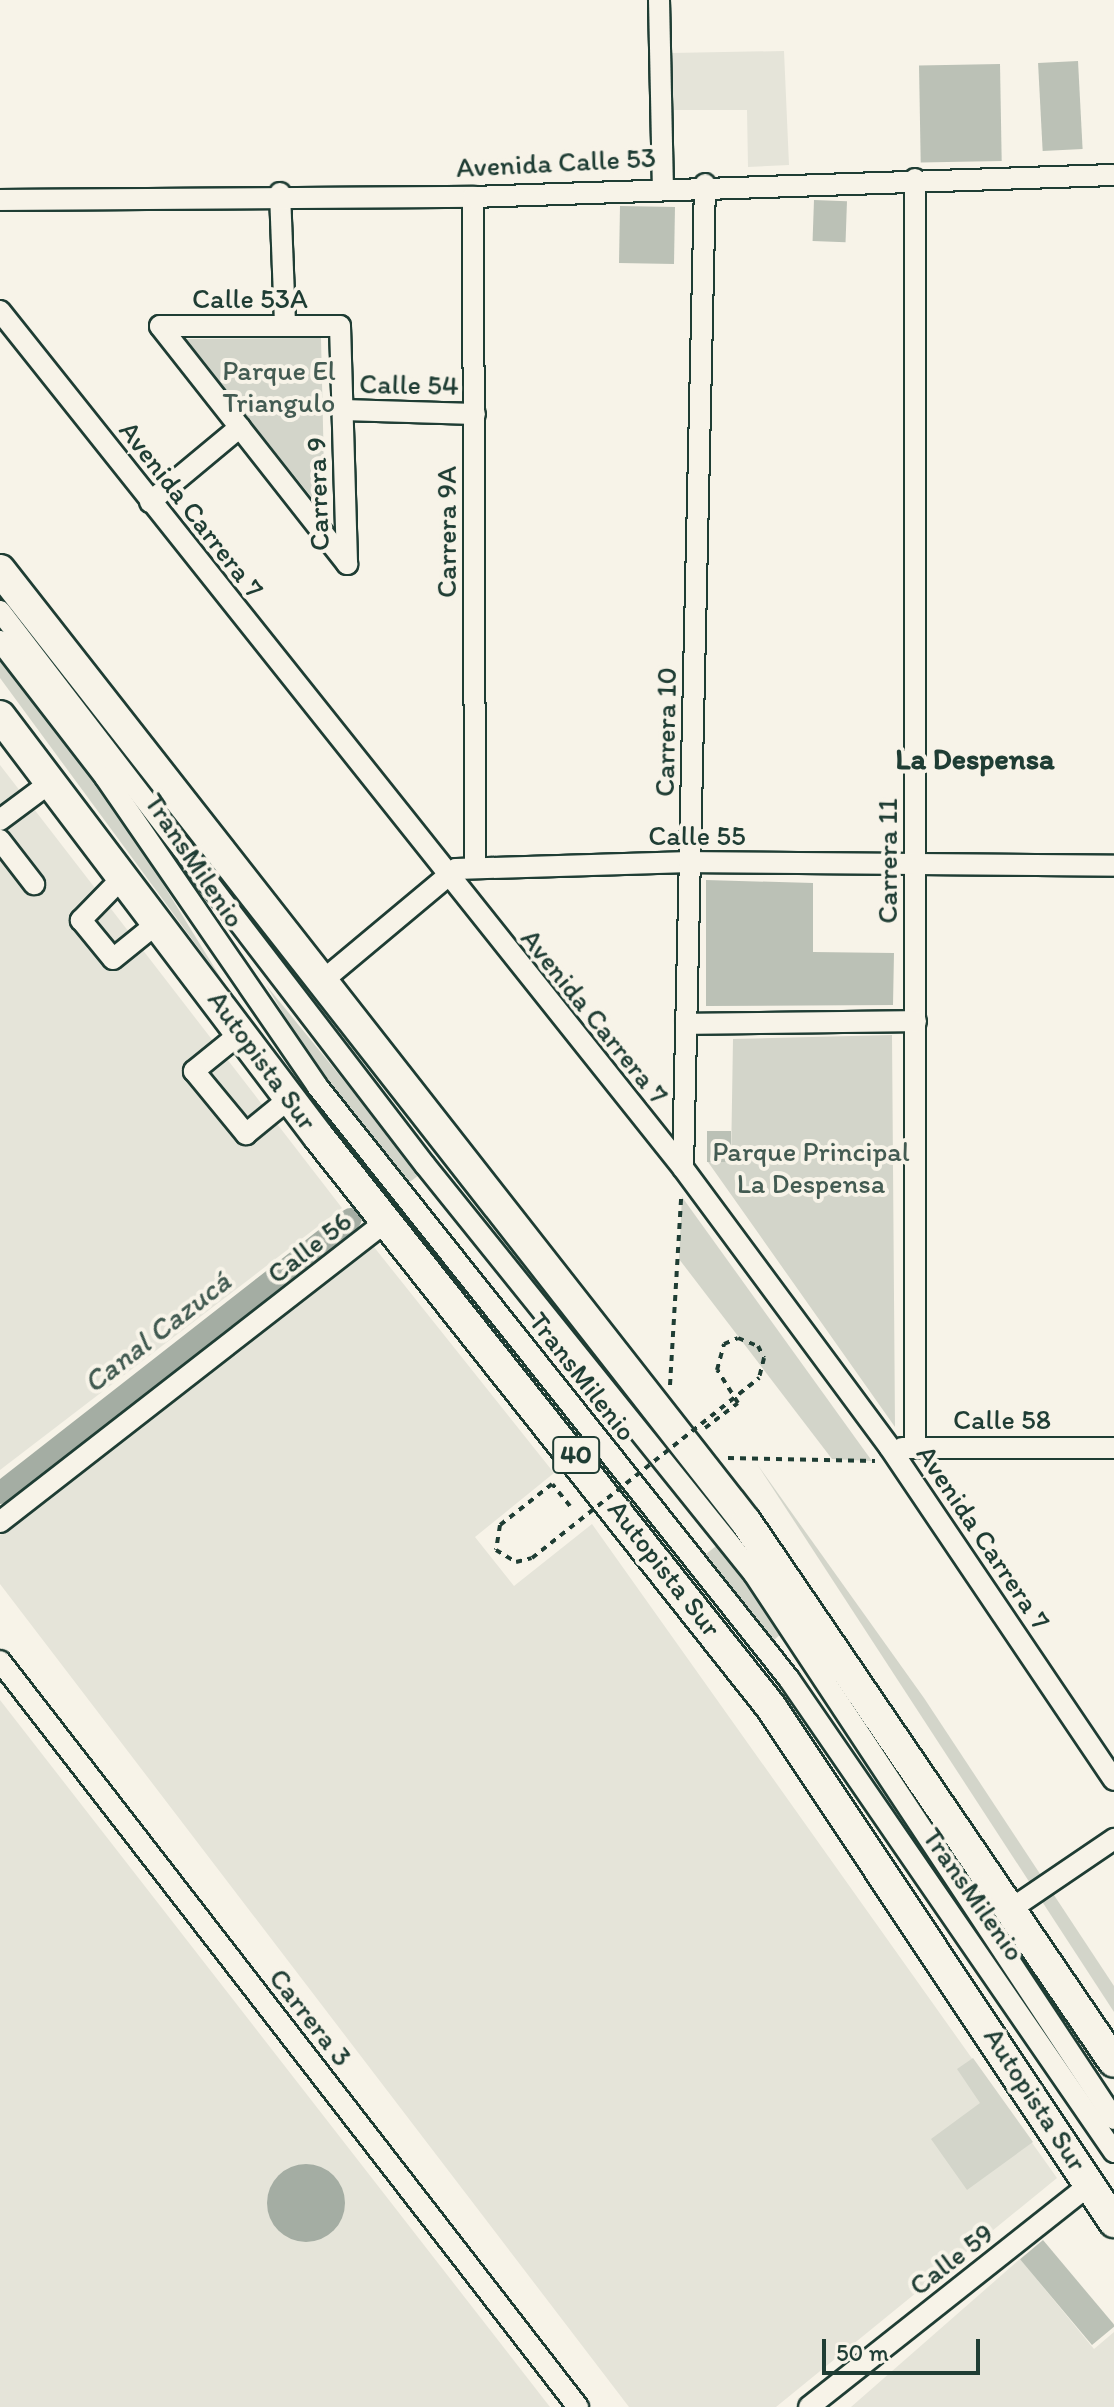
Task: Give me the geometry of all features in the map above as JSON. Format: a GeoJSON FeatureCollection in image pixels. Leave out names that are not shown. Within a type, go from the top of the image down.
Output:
{"type":"FeatureCollection","features":[{"type":"Feature","properties":{"kind":"highway"},"geometry":{"type":"LineString","coordinates":[[0,570],[778,1567],[1114,2062]]}},
{"type":"Feature","properties":{"kind":"highway","name":"Autopista Sur"},"geometry":{"type":"LineString","coordinates":[[0,716],[160,921],[290,1098],[771,1707],[1114,2222]]}},
{"type":"Feature","properties":{"kind":"street"},"geometry":{"type":"LineString","coordinates":[[659,0],[663,185]]}},
{"type":"Feature","properties":{"kind":"street","name":"Avenida Calle 53"},"geometry":{"type":"LineString","coordinates":[[0,200],[280,193],[473,197],[663,185],[1114,175]]}},
{"type":"Feature","properties":{"kind":"street","name":"Carrera 11"},"geometry":{"type":"LineString","coordinates":[[915,179],[915,1447]]}},
{"type":"Feature","properties":{"kind":"street","name":"Carrera 10"},"geometry":{"type":"LineString","coordinates":[[683,1168],[705,184]]}},
{"type":"Feature","properties":{"kind":"street"},"geometry":{"type":"LineString","coordinates":[[280,193],[285,326]]}},
{"type":"Feature","properties":{"kind":"street","name":"Carrera 9A"},"geometry":{"type":"LineString","coordinates":[[473,197],[475,868]]}},
{"type":"Feature","properties":{"kind":"street","name":"Avenida Carrera 7"},"geometry":{"type":"LineString","coordinates":[[0,311],[446,878],[683,1168],[895,1455],[1114,1780]]}},
{"type":"Feature","properties":{"kind":"street","name":"Calle 53A"},"geometry":{"type":"LineString","coordinates":[[240,427],[160,326],[340,326]]}},
{"type":"Feature","properties":{"kind":"street","name":"Carrera 9"},"geometry":{"type":"LineString","coordinates":[[240,427],[347,564],[340,326]]}},
{"type":"Feature","properties":{"kind":"street","name":"Calle 54"},"geometry":{"type":"LineString","coordinates":[[343,410],[475,414]]}},
{"type":"Feature","properties":{"kind":"street"},"geometry":{"type":"LineString","coordinates":[[150,502],[240,427]]}},
{"type":"Feature","properties":{"kind":"street","name":"TransMilenio"},"geometry":{"type":"LineString","coordinates":[[0,611],[425,1165],[754,1574],[1114,2119]]}},
{"type":"Feature","properties":{"kind":"street","name":"TransMilenio"},"geometry":{"type":"LineString","coordinates":[[0,641],[105,777],[317,1086],[789,1679],[1114,2152]]}},
{"type":"Feature","properties":{"kind":"street"},"geometry":{"type":"LineString","coordinates":[[0,820],[51,782]]}},
{"type":"Feature","properties":{"kind":"street"},"geometry":{"type":"LineString","coordinates":[[0,840],[34,884]]}},
{"type":"Feature","properties":{"kind":"street","name":"Calle 55"},"geometry":{"type":"LineString","coordinates":[[321,982],[446,878],[475,868],[690,862],[1114,866]]}},
{"type":"Feature","properties":{"kind":"street"},"geometry":{"type":"LineString","coordinates":[[124,876],[81,920],[113,959],[160,921]]}},
{"type":"Feature","properties":{"kind":"street"},"geometry":{"type":"LineString","coordinates":[[686,1024],[916,1021]]}},
{"type":"Feature","properties":{"kind":"street"},"geometry":{"type":"LineString","coordinates":[[242,1032],[194,1071],[246,1134],[290,1098]]}},
{"type":"Feature","properties":{"kind":"street","name":"Calle 56"},"geometry":{"type":"LineString","coordinates":[[0,1522],[387,1221]]}},
{"type":"Feature","properties":{"kind":"street","name":"Calle 58"},"geometry":{"type":"LineString","coordinates":[[895,1455],[915,1447],[1114,1448]]}},
{"type":"Feature","properties":{"kind":"street","name":"Carrera 3"},"geometry":{"type":"LineString","coordinates":[[0,1661],[566,2403]]}},
{"type":"Feature","properties":{"kind":"street"},"geometry":{"type":"LineString","coordinates":[[1011,1909],[1114,1839]]}},
{"type":"Feature","properties":{"kind":"street","name":"Calle 59"},"geometry":{"type":"LineString","coordinates":[[809,2407],[1090,2184]]}},
{"type":"Feature","properties":{"kind":"path"},"geometry":{"type":"LineString","coordinates":[[682,1442],[683,1168]]}},
{"type":"Feature","properties":{"kind":"path"},"geometry":{"type":"LineString","coordinates":[[570,1506],[552,1484],[500,1525],[496,1550],[516,1562],[532,1558],[685,1437],[722,1407],[734,1397],[759,1378],[764,1358],[745,1339],[724,1344],[716,1359],[719,1377],[728,1390],[738,1403],[682,1442]]}},
{"type":"Feature","properties":{"kind":"path"},"geometry":{"type":"LineString","coordinates":[[682,1442],[895,1455]]}},
{"type":"Feature","properties":{"kind":"shaded area"},"geometry":{"type":"Polygon","coordinates":[[[784,51],[789,165],[748,167],[747,110],[673,110],[671,53],[784,51]]]}},
{"type":"Feature","properties":{"kind":"shaded area"},"geometry":{"type":"Polygon","coordinates":[[[0,765],[342,1208],[0,1470],[0,765]]]}},
{"type":"Feature","properties":{"kind":"shaded area"},"geometry":{"type":"Polygon","coordinates":[[[374,1247],[554,1473],[475,1537],[514,1586],[592,1524],[1057,2178],[776,2407],[629,2407],[0,1584],[0,1535],[374,1247]]]}},
{"type":"Feature","properties":{"kind":"shaded area"},"geometry":{"type":"Polygon","coordinates":[[[0,1700],[550,2407],[0,2407],[0,1700]]]}},
{"type":"Feature","properties":{"kind":"shaded area"},"geometry":{"type":"Polygon","coordinates":[[[306,2164],[321,2167],[334,2175],[342,2188],[345,2203],[342,2218],[334,2231],[321,2239],[306,2242],[291,2239],[278,2231],[270,2218],[267,2203],[270,2188],[278,2175],[291,2167],[306,2164]]]}},
{"type":"Feature","properties":{"kind":"shaded area"},"geometry":{"type":"Polygon","coordinates":[[[1020,2259],[1094,2349],[1114,2332],[1114,2407],[851,2407],[1020,2259]]]}},
{"type":"Feature","properties":{"kind":"green space","name":"Parque El Triangulo"},"geometry":{"type":"Polygon","coordinates":[[[321,338],[325,514],[185,339],[321,338]]]}},
{"type":"Feature","properties":{"kind":"green space"},"geometry":{"type":"Polygon","coordinates":[[[0,651],[93,770],[222,980],[0,678],[0,651]]]}},
{"type":"Feature","properties":{"kind":"green space"},"geometry":{"type":"Polygon","coordinates":[[[266,985],[420,1174],[410,1182],[329,1089],[266,985]]]}},
{"type":"Feature","properties":{"kind":"green space","name":"Parque Principal La Despensa"},"geometry":{"type":"Polygon","coordinates":[[[892,1035],[895,1427],[708,1162],[731,1162],[733,1039],[892,1035]]]}},
{"type":"Feature","properties":{"kind":"green space"},"geometry":{"type":"Polygon","coordinates":[[[682,1197],[872,1461],[832,1459],[679,1259],[682,1197]]]}},
{"type":"Feature","properties":{"kind":"green space"},"geometry":{"type":"Polygon","coordinates":[[[345,1212],[357,1227],[17,1502],[5,1487],[345,1212]]]}},
{"type":"Feature","properties":{"kind":"green space"},"geometry":{"type":"Polygon","coordinates":[[[757,1464],[924,1698],[1114,1986],[1114,2012],[757,1464]]]}},
{"type":"Feature","properties":{"kind":"green space"},"geometry":{"type":"Polygon","coordinates":[[[720,1543],[784,1631],[773,1641],[706,1554],[720,1543]]]}},
{"type":"Feature","properties":{"kind":"green space"},"geometry":{"type":"Polygon","coordinates":[[[973,2058],[1033,2142],[967,2190],[931,2139],[980,2103],[957,2069],[973,2058]]]}},
{"type":"Feature","properties":{"kind":"building"},"geometry":{"type":"Polygon","coordinates":[[[1078,61],[1083,149],[1043,151],[1038,63],[1078,61]]]}},
{"type":"Feature","properties":{"kind":"building"},"geometry":{"type":"Polygon","coordinates":[[[1000,64],[1002,161],[921,162],[919,65],[1000,64]]]}},
{"type":"Feature","properties":{"kind":"building"},"geometry":{"type":"Polygon","coordinates":[[[814,200],[847,201],[846,242],[813,241],[814,200]]]}},
{"type":"Feature","properties":{"kind":"building"},"geometry":{"type":"Polygon","coordinates":[[[620,206],[675,207],[674,264],[619,263],[620,206]]]}},
{"type":"Feature","properties":{"kind":"building"},"geometry":{"type":"Polygon","coordinates":[[[706,880],[813,883],[813,952],[894,953],[893,1005],[706,1006],[706,880]]]}},
{"type":"Feature","properties":{"kind":"building"},"geometry":{"type":"Polygon","coordinates":[[[707,1131],[731,1131],[731,1162],[707,1162],[707,1131]]]}},
{"type":"Feature","properties":{"kind":"building"},"geometry":{"type":"Polygon","coordinates":[[[1043,2240],[1114,2325],[1092,2345],[1020,2259],[1043,2240]]]}},
{"type":"Feature","properties":{"kind":"waterway","name":"Canal Cazucá"},"geometry":{"type":"LineString","coordinates":[[0,1493],[351,1219]]}},
{"type":"Feature","properties":{"kind":"district","name":"La Despensa"},"geometry":{"type":"Point","coordinates":[975,759]}}]}
